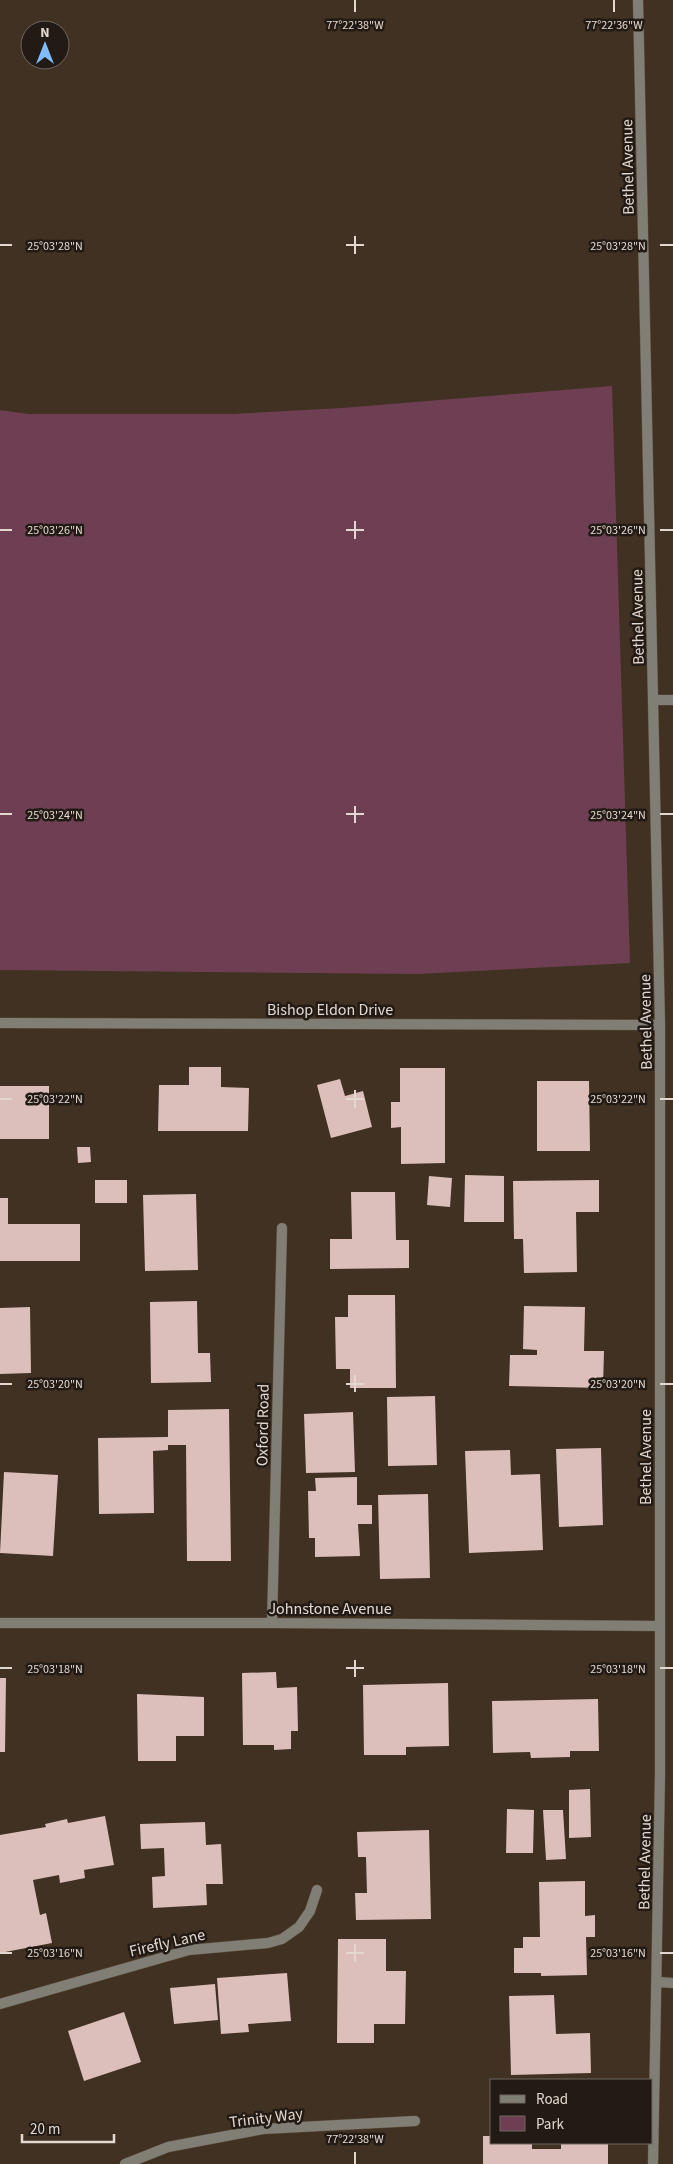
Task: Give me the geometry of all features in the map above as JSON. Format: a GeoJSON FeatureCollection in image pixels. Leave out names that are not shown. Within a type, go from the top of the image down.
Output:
{"type":"FeatureCollection","features":[{"type":"Feature","properties":{"kind":"street","name":"Bethel Avenue"},"geometry":{"type":"LineString","coordinates":[[638,0],[660,1025],[658,1982],[653,2164]]}},
{"type":"Feature","properties":{"kind":"street"},"geometry":{"type":"LineString","coordinates":[[654,700],[673,700]]}},
{"type":"Feature","properties":{"kind":"street","name":"Bishop Eldon Drive"},"geometry":{"type":"LineString","coordinates":[[0,1023],[660,1025]]}},
{"type":"Feature","properties":{"kind":"street","name":"Oxford Road"},"geometry":{"type":"LineString","coordinates":[[272,1623],[282,1228]]}},
{"type":"Feature","properties":{"kind":"street","name":"Johnstone Avenue"},"geometry":{"type":"LineString","coordinates":[[0,1624],[272,1623],[660,1626]]}},
{"type":"Feature","properties":{"kind":"street","name":"Firefly Lane"},"geometry":{"type":"LineString","coordinates":[[0,2004],[190,1950],[268,1944],[282,1939],[299,1927],[310,1911],[317,1890]]}},
{"type":"Feature","properties":{"kind":"street"},"geometry":{"type":"LineString","coordinates":[[658,1982],[673,1983]]}},
{"type":"Feature","properties":{"kind":"street","name":"Trinity Way"},"geometry":{"type":"LineString","coordinates":[[125,2164],[168,2147],[263,2129],[415,2121]]}},
{"type":"Feature","properties":{"kind":"green space"},"geometry":{"type":"Polygon","coordinates":[[[612,386],[630,963],[418,974],[0,970],[0,410],[28,414],[233,414],[342,408],[612,386]]]}},
{"type":"Feature","properties":{"kind":"building"},"geometry":{"type":"Polygon","coordinates":[[[189,1067],[221,1067],[221,1087],[249,1088],[248,1131],[158,1131],[159,1085],[189,1085],[189,1067]]]}},
{"type":"Feature","properties":{"kind":"building"},"geometry":{"type":"Polygon","coordinates":[[[400,1068],[445,1068],[445,1163],[401,1164],[401,1127],[391,1128],[391,1102],[400,1102],[400,1068]]]}},
{"type":"Feature","properties":{"kind":"building"},"geometry":{"type":"Polygon","coordinates":[[[340,1079],[345,1096],[363,1091],[372,1127],[331,1138],[317,1085],[340,1079]]]}},
{"type":"Feature","properties":{"kind":"building"},"geometry":{"type":"Polygon","coordinates":[[[537,1081],[589,1081],[590,1151],[537,1151],[537,1081]]]}},
{"type":"Feature","properties":{"kind":"building"},"geometry":{"type":"Polygon","coordinates":[[[0,1086],[49,1086],[49,1139],[0,1139],[0,1086]]]}},
{"type":"Feature","properties":{"kind":"building"},"geometry":{"type":"Polygon","coordinates":[[[77,1147],[90,1147],[91,1162],[78,1163],[77,1147]]]}},
{"type":"Feature","properties":{"kind":"building"},"geometry":{"type":"Polygon","coordinates":[[[465,1175],[504,1176],[504,1222],[464,1222],[465,1175]]]}},
{"type":"Feature","properties":{"kind":"building"},"geometry":{"type":"Polygon","coordinates":[[[429,1176],[452,1178],[450,1207],[427,1205],[429,1176]]]}},
{"type":"Feature","properties":{"kind":"building"},"geometry":{"type":"Polygon","coordinates":[[[95,1180],[127,1180],[127,1203],[95,1203],[95,1180]]]}},
{"type":"Feature","properties":{"kind":"building"},"geometry":{"type":"Polygon","coordinates":[[[599,1180],[599,1212],[576,1212],[577,1272],[524,1273],[523,1239],[514,1239],[513,1181],[599,1180]]]}},
{"type":"Feature","properties":{"kind":"building"},"geometry":{"type":"Polygon","coordinates":[[[351,1192],[395,1192],[396,1240],[409,1240],[409,1268],[330,1269],[330,1239],[352,1239],[351,1192]]]}},
{"type":"Feature","properties":{"kind":"building"},"geometry":{"type":"Polygon","coordinates":[[[196,1194],[198,1270],[145,1271],[143,1195],[196,1194]]]}},
{"type":"Feature","properties":{"kind":"building"},"geometry":{"type":"Polygon","coordinates":[[[0,1198],[8,1198],[8,1224],[80,1224],[80,1261],[0,1261],[0,1198]]]}},
{"type":"Feature","properties":{"kind":"building"},"geometry":{"type":"Polygon","coordinates":[[[348,1295],[395,1295],[396,1388],[350,1388],[350,1369],[336,1369],[335,1317],[348,1317],[348,1295]]]}},
{"type":"Feature","properties":{"kind":"building"},"geometry":{"type":"Polygon","coordinates":[[[197,1301],[198,1353],[210,1353],[211,1382],[151,1383],[150,1302],[197,1301]]]}},
{"type":"Feature","properties":{"kind":"building"},"geometry":{"type":"Polygon","coordinates":[[[524,1306],[585,1307],[584,1351],[604,1351],[603,1388],[509,1386],[510,1355],[537,1355],[537,1350],[523,1349],[524,1306]]]}},
{"type":"Feature","properties":{"kind":"building"},"geometry":{"type":"Polygon","coordinates":[[[30,1307],[31,1373],[0,1374],[0,1308],[30,1307]]]}},
{"type":"Feature","properties":{"kind":"building"},"geometry":{"type":"Polygon","coordinates":[[[435,1396],[437,1465],[388,1466],[387,1397],[435,1396]]]}},
{"type":"Feature","properties":{"kind":"building"},"geometry":{"type":"Polygon","coordinates":[[[229,1409],[231,1561],[187,1561],[186,1445],[168,1445],[168,1450],[153,1451],[154,1513],[99,1514],[98,1438],[168,1437],[168,1410],[229,1409]]]}},
{"type":"Feature","properties":{"kind":"building"},"geometry":{"type":"Polygon","coordinates":[[[353,1412],[355,1472],[306,1473],[304,1414],[353,1412]]]}},
{"type":"Feature","properties":{"kind":"building"},"geometry":{"type":"Polygon","coordinates":[[[601,1448],[603,1525],[559,1527],[556,1449],[601,1448]]]}},
{"type":"Feature","properties":{"kind":"building"},"geometry":{"type":"Polygon","coordinates":[[[510,1450],[511,1475],[540,1474],[543,1550],[469,1553],[465,1451],[510,1450]]]}},
{"type":"Feature","properties":{"kind":"building"},"geometry":{"type":"Polygon","coordinates":[[[4,1472],[58,1475],[53,1556],[0,1553],[4,1472]]]}},
{"type":"Feature","properties":{"kind":"building"},"geometry":{"type":"Polygon","coordinates":[[[357,1477],[357,1505],[372,1505],[372,1524],[358,1524],[360,1556],[315,1557],[315,1538],[309,1538],[308,1491],[316,1491],[315,1478],[357,1477]]]}},
{"type":"Feature","properties":{"kind":"building"},"geometry":{"type":"Polygon","coordinates":[[[428,1494],[430,1578],[380,1579],[378,1495],[428,1494]]]}},
{"type":"Feature","properties":{"kind":"building"},"geometry":{"type":"Polygon","coordinates":[[[276,1672],[277,1688],[297,1687],[298,1731],[291,1731],[291,1749],[274,1750],[274,1745],[243,1745],[242,1673],[276,1672]]]}},
{"type":"Feature","properties":{"kind":"building"},"geometry":{"type":"Polygon","coordinates":[[[0,1678],[6,1678],[5,1752],[0,1752],[0,1678]]]}},
{"type":"Feature","properties":{"kind":"building"},"geometry":{"type":"Polygon","coordinates":[[[448,1683],[449,1746],[406,1747],[406,1755],[364,1755],[363,1685],[448,1683]]]}},
{"type":"Feature","properties":{"kind":"building"},"geometry":{"type":"Polygon","coordinates":[[[137,1694],[204,1697],[204,1736],[176,1736],[176,1761],[138,1761],[137,1694]]]}},
{"type":"Feature","properties":{"kind":"building"},"geometry":{"type":"Polygon","coordinates":[[[598,1699],[599,1751],[570,1751],[570,1757],[531,1758],[530,1752],[493,1753],[492,1701],[598,1699]]]}},
{"type":"Feature","properties":{"kind":"building"},"geometry":{"type":"Polygon","coordinates":[[[590,1789],[591,1837],[569,1838],[569,1790],[590,1789]]]}},
{"type":"Feature","properties":{"kind":"building"},"geometry":{"type":"Polygon","coordinates":[[[507,1809],[534,1810],[533,1853],[506,1853],[507,1809]]]}},
{"type":"Feature","properties":{"kind":"building"},"geometry":{"type":"Polygon","coordinates":[[[543,1810],[563,1810],[566,1859],[546,1860],[543,1810]]]}},
{"type":"Feature","properties":{"kind":"building"},"geometry":{"type":"Polygon","coordinates":[[[105,1816],[114,1865],[84,1870],[85,1878],[60,1883],[59,1875],[33,1880],[40,1915],[46,1913],[52,1943],[0,1953],[0,1835],[46,1827],[45,1824],[67,1819],[68,1823],[105,1816]]]}},
{"type":"Feature","properties":{"kind":"building"},"geometry":{"type":"Polygon","coordinates":[[[205,1822],[206,1845],[221,1844],[223,1884],[206,1884],[207,1905],[153,1908],[152,1877],[165,1876],[164,1848],[141,1849],[140,1824],[205,1822]]]}},
{"type":"Feature","properties":{"kind":"building"},"geometry":{"type":"Polygon","coordinates":[[[429,1830],[431,1919],[356,1920],[355,1893],[367,1893],[366,1857],[358,1857],[357,1832],[429,1830]]]}},
{"type":"Feature","properties":{"kind":"building"},"geometry":{"type":"Polygon","coordinates":[[[585,1881],[585,1916],[595,1915],[595,1937],[586,1937],[587,1975],[541,1976],[541,1973],[514,1973],[514,1948],[523,1948],[523,1937],[540,1937],[539,1882],[585,1881]]]}},
{"type":"Feature","properties":{"kind":"building"},"geometry":{"type":"Polygon","coordinates":[[[338,1939],[386,1939],[386,1971],[406,1971],[405,2024],[374,2024],[374,2043],[337,2043],[338,1939]]]}},
{"type":"Feature","properties":{"kind":"building"},"geometry":{"type":"Polygon","coordinates":[[[287,1973],[291,2021],[248,2024],[249,2032],[221,2034],[217,1978],[287,1973]]]}},
{"type":"Feature","properties":{"kind":"building"},"geometry":{"type":"Polygon","coordinates":[[[215,1984],[218,2020],[174,2024],[170,1988],[215,1984]]]}},
{"type":"Feature","properties":{"kind":"building"},"geometry":{"type":"Polygon","coordinates":[[[554,1995],[556,2034],[590,2033],[591,2073],[511,2075],[509,1996],[554,1995]]]}},
{"type":"Feature","properties":{"kind":"building"},"geometry":{"type":"Polygon","coordinates":[[[124,2012],[141,2062],[84,2081],[68,2031],[124,2012]]]}},
{"type":"Feature","properties":{"kind":"building"},"geometry":{"type":"Polygon","coordinates":[[[483,2136],[490,2136],[490,2144],[532,2144],[532,2149],[561,2149],[561,2144],[608,2144],[608,2164],[483,2164],[483,2136]]]}}]}
